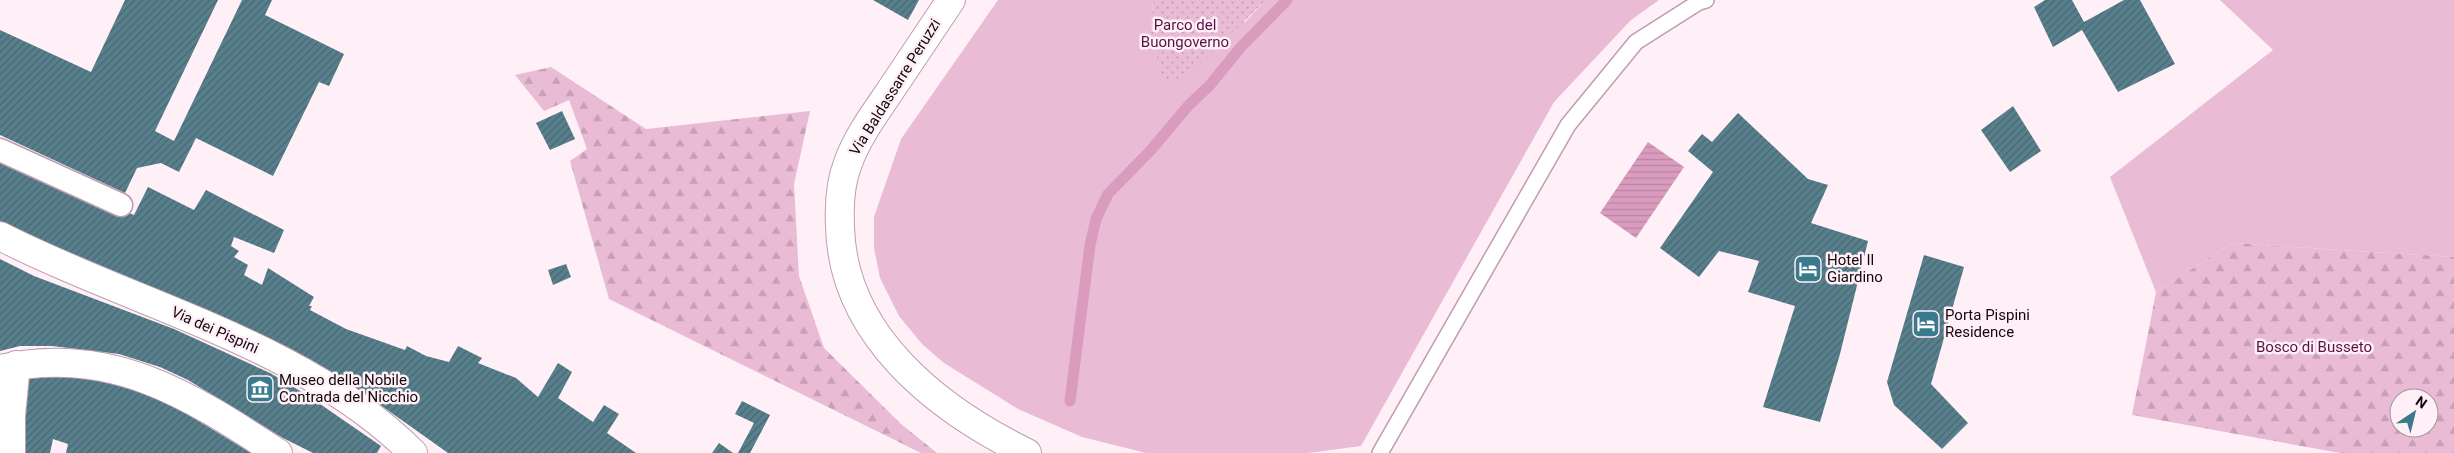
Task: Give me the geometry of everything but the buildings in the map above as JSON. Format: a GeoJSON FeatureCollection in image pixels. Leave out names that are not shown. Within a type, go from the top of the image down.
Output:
{"type":"FeatureCollection","features":[{"type":"Feature","properties":{"kind":"street","name":"Via Baldassarre Peruzzi"},"geometry":{"type":"LineString","coordinates":[[951,0],[867,125],[848,160],[841,192],[841,249],[851,285],[866,320],[901,365],[930,392],[962,416],[1027,453]]}},
{"type":"Feature","properties":{"kind":"street"},"geometry":{"type":"LineString","coordinates":[[0,150],[120,205]]}},
{"type":"Feature","properties":{"kind":"street","name":"Via dei Pispini"},"geometry":{"type":"LineString","coordinates":[[0,236],[48,260],[136,295],[277,359],[352,404],[391,431],[413,453]]}},
{"type":"Feature","properties":{"kind":"street"},"geometry":{"type":"LineString","coordinates":[[11,453],[8,367],[47,362],[85,362],[133,373],[173,389],[209,408],[278,453]]}},
{"type":"Feature","properties":{"kind":"lane"},"geometry":{"type":"LineString","coordinates":[[1380,453],[1568,125],[1636,42],[1699,2],[1706,0]]}},
{"type":"Feature","properties":{"kind":"green space"},"geometry":{"type":"Polygon","coordinates":[[[998,0],[1153,0],[1151,32],[1245,22],[1266,0],[1659,0],[1631,20],[1554,102],[1361,446],[1308,453],[1146,453],[1082,437],[1018,409],[944,363],[922,344],[899,316],[880,278],[874,248],[874,217],[901,139],[998,0]]]}},
{"type":"Feature","properties":{"kind":"green space","name":"Parco del Buongoverno"},"geometry":{"type":"Polygon","coordinates":[[[1153,0],[1266,0],[1188,76],[1164,85],[1151,32],[1153,0]]]}},
{"type":"Feature","properties":{"kind":"green space"},"geometry":{"type":"Polygon","coordinates":[[[2220,0],[2454,0],[2454,257],[2232,243],[2156,292],[2110,177],[2273,50],[2220,0]]]}},
{"type":"Feature","properties":{"kind":"green space"},"geometry":{"type":"Polygon","coordinates":[[[551,67],[646,129],[810,111],[794,184],[799,276],[824,348],[901,424],[937,453],[921,453],[609,299],[570,161],[587,149],[569,100],[544,111],[515,75],[551,67]]]}},
{"type":"Feature","properties":{"kind":"green space","name":"Bosco di Busseto"},"geometry":{"type":"Polygon","coordinates":[[[2232,243],[2454,257],[2454,453],[2340,453],[2132,415],[2156,292],[2232,243]]]}},
{"type":"Feature","properties":{"kind":"shaded area"},"geometry":{"type":"Polygon","coordinates":[[[1648,142],[1684,167],[1636,238],[1600,213],[1648,142]]]}},
{"type":"Feature","properties":{"kind":"waterway"},"geometry":{"type":"LineString","coordinates":[[1070,401],[1090,245],[1096,219],[1108,194],[1151,150],[1188,106],[1210,85],[1241,47],[1287,0]]}},
{"type":"Feature","properties":{"kind":"place","name":"Hotel Il Giardino"},"geometry":{"type":"Point","coordinates":[1808,269]}},
{"type":"Feature","properties":{"kind":"place","name":"Porta Pispini Residence"},"geometry":{"type":"Point","coordinates":[1926,324]}},
{"type":"Feature","properties":{"kind":"place","name":"Museo della Nobile Contrada del Nicchio"},"geometry":{"type":"Point","coordinates":[260,389]}}]}
